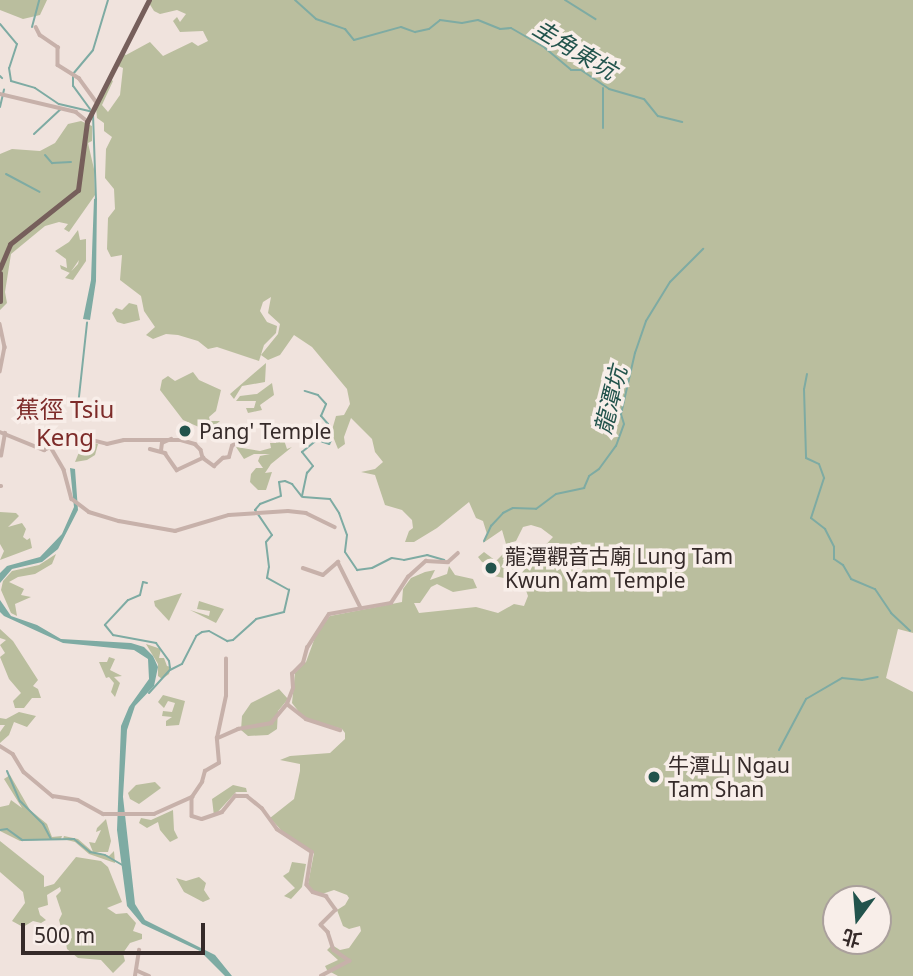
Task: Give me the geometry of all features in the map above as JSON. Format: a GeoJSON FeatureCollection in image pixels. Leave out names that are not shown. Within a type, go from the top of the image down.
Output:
{"type":"FeatureCollection","features":[{"type":"Feature","properties":{"kind":"main road"},"geometry":{"type":"LineString","coordinates":[[0,301],[0,271],[12,243],[78,190],[82,179],[82,139],[88,119],[149,0]]}},
{"type":"Feature","properties":{"kind":"street"},"geometry":{"type":"LineString","coordinates":[[36,27],[40,35],[58,47],[58,65],[74,74],[97,102]]}},
{"type":"Feature","properties":{"kind":"street"},"geometry":{"type":"LineString","coordinates":[[0,94],[76,112],[88,119]]}},
{"type":"Feature","properties":{"kind":"street"},"geometry":{"type":"LineString","coordinates":[[0,324],[5,345],[0,372]]}},
{"type":"Feature","properties":{"kind":"street"},"geometry":{"type":"LineString","coordinates":[[1,456],[3,433],[39,449],[52,449],[63,440],[74,436],[107,444],[124,440],[188,441],[201,452],[202,458]]}},
{"type":"Feature","properties":{"kind":"street"},"geometry":{"type":"LineString","coordinates":[[202,458],[217,466],[223,458],[229,457],[232,446],[246,436]]}},
{"type":"Feature","properties":{"kind":"street"},"geometry":{"type":"LineString","coordinates":[[160,451],[162,443],[171,439]]}},
{"type":"Feature","properties":{"kind":"street"},"geometry":{"type":"LineString","coordinates":[[52,449],[64,470],[72,499],[83,509],[140,527],[175,531],[220,516],[252,512],[306,513],[335,527]]}},
{"type":"Feature","properties":{"kind":"street"},"geometry":{"type":"LineString","coordinates":[[150,449],[169,457],[177,470],[202,458]]}},
{"type":"Feature","properties":{"kind":"street"},"geometry":{"type":"LineString","coordinates":[[217,738],[238,729],[271,723],[287,704],[293,688],[292,674],[303,663],[318,627],[335,611],[350,612],[395,601],[399,588],[426,561],[448,562],[458,553]]}},
{"type":"Feature","properties":{"kind":"street"},"geometry":{"type":"LineString","coordinates":[[303,568],[323,575],[338,562],[361,608]]}},
{"type":"Feature","properties":{"kind":"street"},"geometry":{"type":"LineString","coordinates":[[0,746],[13,754],[24,772],[50,795],[78,800],[103,814],[151,815],[191,797],[202,782],[205,771],[219,763],[217,738],[226,696],[226,659]]}},
{"type":"Feature","properties":{"kind":"street"},"geometry":{"type":"LineString","coordinates":[[287,704],[306,719],[340,730]]}},
{"type":"Feature","properties":{"kind":"street"},"geometry":{"type":"LineString","coordinates":[[191,797],[192,816],[202,819],[222,812],[235,796],[247,796],[262,808],[277,829],[312,852],[307,885],[313,892],[326,896],[336,910],[321,925],[328,932],[334,950],[350,961],[322,976]]}},
{"type":"Feature","properties":{"kind":"street"},"geometry":{"type":"LineString","coordinates":[[139,950],[136,974],[149,976]]}},
{"type":"Feature","properties":{"kind":"green space"},"geometry":{"type":"Polygon","coordinates":[[[0,0],[47,0],[40,15],[23,19],[0,10],[0,0]]]}},
{"type":"Feature","properties":{"kind":"green space"},"geometry":{"type":"Polygon","coordinates":[[[152,0],[913,0],[913,633],[898,629],[886,678],[913,692],[913,976],[338,976],[327,970],[325,966],[338,960],[327,950],[332,945],[340,950],[349,948],[361,931],[360,926],[349,929],[343,926],[337,910],[345,905],[349,898],[347,895],[334,890],[322,894],[313,892],[308,884],[314,853],[282,831],[270,818],[294,799],[300,771],[300,764],[280,760],[290,756],[330,753],[345,739],[345,733],[342,729],[307,719],[299,712],[292,703],[295,673],[306,662],[317,632],[330,616],[402,602],[403,589],[411,578],[425,572],[435,570],[430,580],[447,574],[449,566],[455,575],[473,579],[477,588],[453,592],[437,584],[431,587],[420,603],[414,603],[419,613],[476,607],[498,613],[514,604],[524,606],[528,596],[523,582],[494,576],[493,564],[482,562],[478,557],[484,552],[496,561],[503,554],[516,556],[524,549],[532,554],[541,550],[553,537],[541,528],[531,525],[523,527],[516,541],[506,544],[502,530],[483,543],[487,534],[483,521],[476,518],[469,502],[437,528],[414,542],[405,542],[413,528],[412,520],[402,510],[385,505],[375,475],[361,472],[375,469],[383,462],[375,452],[372,439],[351,418],[344,437],[345,444],[338,449],[334,439],[332,430],[336,416],[344,415],[350,404],[347,389],[312,347],[294,335],[280,355],[268,360],[261,355],[278,334],[280,324],[268,313],[271,297],[263,302],[260,311],[267,322],[277,326],[276,333],[264,345],[259,361],[217,347],[208,349],[198,341],[178,335],[166,334],[153,339],[146,335],[155,327],[144,311],[141,296],[120,280],[122,255],[111,257],[107,249],[108,218],[115,209],[114,189],[105,178],[106,149],[112,137],[104,131],[104,123],[97,118],[96,108],[110,79],[113,81],[102,105],[108,112],[120,95],[123,68],[116,65],[122,53],[126,55],[150,42],[163,56],[192,42],[198,46],[208,41],[203,31],[180,32],[173,21],[177,17],[180,22],[186,14],[177,10],[160,14],[154,11],[149,3],[152,0]]]}},
{"type":"Feature","properties":{"kind":"green space"},"geometry":{"type":"Polygon","coordinates":[[[81,121],[92,126],[92,141],[88,143],[94,169],[95,195],[69,232],[64,229],[68,224],[59,222],[45,226],[11,254],[5,292],[7,303],[0,310],[0,154],[12,149],[40,151],[55,143],[68,124],[81,121]]]}},
{"type":"Feature","properties":{"kind":"green space"},"geometry":{"type":"Polygon","coordinates":[[[78,230],[80,240],[86,239],[86,261],[73,280],[65,278],[70,273],[61,269],[60,265],[67,268],[66,259],[55,251],[69,242],[78,230]]]}},
{"type":"Feature","properties":{"kind":"green space"},"geometry":{"type":"Polygon","coordinates":[[[129,303],[137,305],[140,320],[124,324],[117,322],[112,313],[116,308],[122,310],[129,303]]]}},
{"type":"Feature","properties":{"kind":"green space"},"geometry":{"type":"Polygon","coordinates":[[[266,363],[265,382],[242,386],[234,399],[230,394],[266,363]]]}},
{"type":"Feature","properties":{"kind":"green space"},"geometry":{"type":"Polygon","coordinates":[[[193,372],[199,380],[221,390],[216,411],[209,417],[210,421],[220,421],[212,428],[208,427],[210,432],[183,420],[160,390],[162,380],[168,376],[175,381],[193,372]]]}},
{"type":"Feature","properties":{"kind":"green space"},"geometry":{"type":"Polygon","coordinates":[[[272,383],[274,395],[260,405],[262,410],[248,413],[246,408],[254,408],[256,401],[236,401],[240,396],[257,394],[272,383]]]}},
{"type":"Feature","properties":{"kind":"green space"},"geometry":{"type":"Polygon","coordinates":[[[277,438],[284,440],[287,449],[292,447],[271,464],[265,473],[272,472],[266,490],[258,490],[250,482],[251,474],[256,468],[263,468],[258,461],[260,456],[270,454],[254,454],[244,459],[236,447],[260,451],[271,448],[270,443],[276,443],[277,438]]]}},
{"type":"Feature","properties":{"kind":"green space"},"geometry":{"type":"Polygon","coordinates":[[[84,440],[98,444],[95,455],[75,462],[84,440]]]}},
{"type":"Feature","properties":{"kind":"green space"},"geometry":{"type":"Polygon","coordinates":[[[0,512],[16,513],[19,516],[8,527],[22,523],[26,529],[23,537],[27,540],[30,538],[32,548],[0,560],[4,551],[0,544],[0,512]]]}},
{"type":"Feature","properties":{"kind":"green space"},"geometry":{"type":"Polygon","coordinates":[[[56,554],[52,564],[35,574],[18,577],[9,582],[24,589],[21,595],[31,597],[15,604],[17,616],[11,613],[1,590],[3,581],[12,571],[39,565],[56,554]]]}},
{"type":"Feature","properties":{"kind":"green space"},"geometry":{"type":"Polygon","coordinates":[[[182,593],[169,621],[155,606],[154,601],[182,593]]]}},
{"type":"Feature","properties":{"kind":"green space"},"geometry":{"type":"Polygon","coordinates":[[[199,601],[224,609],[216,623],[190,610],[209,616],[210,611],[197,609],[199,601]]]}},
{"type":"Feature","properties":{"kind":"green space"},"geometry":{"type":"Polygon","coordinates":[[[0,629],[13,641],[38,680],[33,686],[38,689],[41,698],[32,698],[24,708],[15,708],[13,701],[21,693],[9,679],[0,657],[5,653],[0,645],[6,640],[0,638],[0,629]]]}},
{"type":"Feature","properties":{"kind":"green space"},"geometry":{"type":"Polygon","coordinates":[[[146,644],[161,649],[159,658],[164,658],[167,666],[171,667],[169,674],[162,679],[158,676],[158,664],[146,644]]]}},
{"type":"Feature","properties":{"kind":"green space"},"geometry":{"type":"Polygon","coordinates":[[[109,657],[115,659],[110,670],[122,676],[114,677],[120,683],[115,697],[111,692],[114,683],[109,677],[106,678],[99,662],[107,662],[109,657]]]}},
{"type":"Feature","properties":{"kind":"green space"},"geometry":{"type":"Polygon","coordinates":[[[279,689],[288,699],[278,711],[277,729],[268,735],[248,736],[241,730],[242,716],[251,703],[279,689]]]}},
{"type":"Feature","properties":{"kind":"green space"},"geometry":{"type":"Polygon","coordinates":[[[163,695],[185,701],[179,725],[166,726],[166,721],[172,717],[162,716],[163,711],[172,712],[175,703],[168,701],[164,708],[158,702],[163,695]]]}},
{"type":"Feature","properties":{"kind":"green space"},"geometry":{"type":"Polygon","coordinates":[[[19,712],[36,716],[27,727],[14,722],[9,735],[0,743],[0,732],[5,725],[0,725],[0,718],[6,719],[19,712]]]}},
{"type":"Feature","properties":{"kind":"green space"},"geometry":{"type":"Polygon","coordinates":[[[10,775],[30,810],[47,824],[52,837],[62,836],[61,839],[20,841],[0,831],[0,807],[9,805],[11,800],[22,808],[4,779],[10,775]]]}},
{"type":"Feature","properties":{"kind":"green space"},"geometry":{"type":"Polygon","coordinates":[[[155,782],[161,788],[139,804],[130,799],[128,793],[136,785],[155,782]]]}},
{"type":"Feature","properties":{"kind":"green space"},"geometry":{"type":"Polygon","coordinates":[[[233,785],[246,788],[247,792],[236,792],[214,816],[212,799],[233,785]]]}},
{"type":"Feature","properties":{"kind":"green space"},"geometry":{"type":"Polygon","coordinates":[[[173,810],[174,830],[178,838],[170,842],[160,830],[158,822],[147,828],[139,823],[141,818],[151,820],[173,810]]]}},
{"type":"Feature","properties":{"kind":"green space"},"geometry":{"type":"Polygon","coordinates":[[[106,819],[111,841],[108,852],[95,852],[109,856],[114,851],[115,863],[89,854],[75,842],[63,839],[64,836],[78,839],[93,852],[89,842],[95,843],[101,830],[96,832],[97,828],[106,819]]]}},
{"type":"Feature","properties":{"kind":"green space"},"geometry":{"type":"Polygon","coordinates":[[[0,841],[44,876],[44,887],[54,884],[76,857],[101,861],[108,867],[122,902],[107,908],[116,914],[127,913],[136,923],[133,931],[142,934],[142,939],[130,943],[123,953],[125,961],[113,973],[101,960],[78,958],[67,949],[66,943],[72,937],[62,931],[59,920],[62,914],[56,896],[61,891],[60,887],[47,895],[48,905],[38,908],[40,915],[46,920],[41,923],[33,921],[23,927],[12,921],[25,903],[23,892],[0,872],[0,841]]]}},
{"type":"Feature","properties":{"kind":"green space"},"geometry":{"type":"Polygon","coordinates":[[[292,862],[306,864],[302,887],[291,899],[284,896],[295,888],[283,876],[289,872],[292,862]]]}},
{"type":"Feature","properties":{"kind":"green space"},"geometry":{"type":"Polygon","coordinates":[[[199,877],[206,883],[204,890],[210,899],[203,902],[184,892],[176,878],[186,881],[199,877]]]}},
{"type":"Feature","properties":{"kind":"water"},"geometry":{"type":"Polygon","coordinates":[[[97,198],[96,281],[90,320],[83,319],[91,280],[94,199],[97,198]]]}},
{"type":"Feature","properties":{"kind":"water"},"geometry":{"type":"Polygon","coordinates":[[[70,468],[75,469],[78,510],[58,549],[42,562],[12,569],[0,583],[0,573],[7,566],[40,557],[62,534],[74,507],[70,468]]]}},
{"type":"Feature","properties":{"kind":"water"},"geometry":{"type":"Polygon","coordinates":[[[0,600],[11,616],[37,625],[61,639],[131,643],[144,647],[153,656],[158,667],[154,686],[135,706],[127,730],[123,797],[135,904],[145,920],[215,955],[232,976],[225,976],[200,951],[142,924],[127,906],[117,830],[121,726],[129,707],[149,679],[148,659],[134,650],[63,643],[4,616],[0,612],[0,600]]]}},
{"type":"Feature","properties":{"kind":"waterway"},"geometry":{"type":"LineString","coordinates":[[32,27],[39,0]]}},
{"type":"Feature","properties":{"kind":"waterway"},"geometry":{"type":"LineString","coordinates":[[90,109],[73,86],[73,74],[93,50],[108,0]]}},
{"type":"Feature","properties":{"kind":"waterway","name":"圭角東坑"},"geometry":{"type":"LineString","coordinates":[[295,0],[316,19],[345,29],[354,40],[401,27],[415,32],[429,29],[440,20],[462,23],[478,20],[500,29],[511,28],[545,48],[571,70],[581,70],[609,89],[644,99],[658,116],[682,122]]}},
{"type":"Feature","properties":{"kind":"waterway"},"geometry":{"type":"LineString","coordinates":[[565,0],[595,19]]}},
{"type":"Feature","properties":{"kind":"waterway"},"geometry":{"type":"LineString","coordinates":[[0,24],[17,44],[9,68],[11,81],[35,88],[59,104],[90,111]]}},
{"type":"Feature","properties":{"kind":"waterway"},"geometry":{"type":"LineString","coordinates":[[603,88],[603,128]]}},
{"type":"Feature","properties":{"kind":"waterway"},"geometry":{"type":"LineString","coordinates":[[0,107],[4,89]]}},
{"type":"Feature","properties":{"kind":"waterway"},"geometry":{"type":"LineString","coordinates":[[34,134],[61,109]]}},
{"type":"Feature","properties":{"kind":"waterway"},"geometry":{"type":"LineString","coordinates":[[93,114],[96,199]]}},
{"type":"Feature","properties":{"kind":"waterway"},"geometry":{"type":"LineString","coordinates":[[45,155],[52,163],[71,162]]}},
{"type":"Feature","properties":{"kind":"waterway"},"geometry":{"type":"LineString","coordinates":[[6,174],[40,192]]}},
{"type":"Feature","properties":{"kind":"waterway","name":"龍潭坑"},"geometry":{"type":"LineString","coordinates":[[484,541],[491,526],[503,513],[513,508],[536,509],[556,494],[584,488],[589,476],[599,469],[616,446],[624,424],[621,414],[635,353],[646,321],[670,282],[703,249]]}},
{"type":"Feature","properties":{"kind":"waterway"},"geometry":{"type":"LineString","coordinates":[[77,415],[87,323]]}},
{"type":"Feature","properties":{"kind":"waterway"},"geometry":{"type":"LineString","coordinates":[[807,374],[804,389],[806,458],[819,464],[824,478],[811,518],[825,529],[834,547],[834,559],[843,565],[851,579],[875,589],[891,613],[910,631]]}},
{"type":"Feature","properties":{"kind":"waterway"},"geometry":{"type":"LineString","coordinates":[[302,496],[307,473],[313,466],[302,452],[317,440],[329,444],[332,439],[327,434],[328,424],[321,416],[326,404],[318,395],[305,391]]}},
{"type":"Feature","properties":{"kind":"waterway"},"geometry":{"type":"LineString","coordinates":[[149,693],[170,670],[182,664],[196,636],[202,632],[209,631],[227,641],[233,640],[256,619],[284,612],[289,590],[267,578],[269,567],[266,542],[272,535],[255,510],[260,504],[281,496],[279,482],[292,484],[302,497]]}},
{"type":"Feature","properties":{"kind":"waterway"},"geometry":{"type":"LineString","coordinates":[[303,497],[330,499],[339,513],[347,535],[345,552],[357,570],[372,568],[392,558],[404,560],[427,555],[444,560]]}},
{"type":"Feature","properties":{"kind":"waterway"},"geometry":{"type":"LineString","coordinates":[[147,583],[143,582],[140,595],[128,600],[105,625],[113,635],[156,643],[169,661],[170,668]]}},
{"type":"Feature","properties":{"kind":"waterway"},"geometry":{"type":"LineString","coordinates":[[779,750],[806,699],[842,678],[862,680],[878,677]]}},
{"type":"Feature","properties":{"kind":"waterway"},"geometry":{"type":"LineString","coordinates":[[7,771],[20,801],[43,824],[51,839]]}},
{"type":"Feature","properties":{"kind":"waterway"},"geometry":{"type":"LineString","coordinates":[[0,830],[7,829],[22,840],[74,839],[90,852],[105,855],[122,865]]}},
{"type":"Feature","properties":{"kind":"place","name":"Pang' Temple"},"geometry":{"type":"Point","coordinates":[185,431]}},
{"type":"Feature","properties":{"kind":"place","name":"龍潭觀音古廟 Lung Tam Kwun Yam Temple"},"geometry":{"type":"Point","coordinates":[491,568]}},
{"type":"Feature","properties":{"kind":"place","name":"牛潭山 Ngau Tam Shan"},"geometry":{"type":"Point","coordinates":[654,777]}},
{"type":"Feature","properties":{"kind":"district","name":"蕉徑 Tsiu Keng"},"geometry":{"type":"Point","coordinates":[65,423]}}]}
